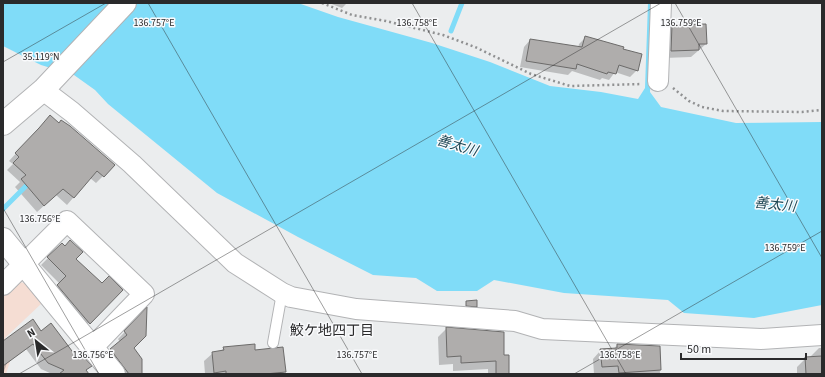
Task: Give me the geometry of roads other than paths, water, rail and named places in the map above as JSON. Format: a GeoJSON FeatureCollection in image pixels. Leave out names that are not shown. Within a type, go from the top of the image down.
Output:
{"type":"FeatureCollection","features":[{"type":"Feature","properties":{"kind":"main road"},"geometry":{"type":"LineString","coordinates":[[3,124],[43,90],[125,3]]}},
{"type":"Feature","properties":{"kind":"main road"},"geometry":{"type":"LineString","coordinates":[[3,239],[114,374]]}},
{"type":"Feature","properties":{"kind":"street"},"geometry":{"type":"LineString","coordinates":[[649,83],[661,3]]}},
{"type":"Feature","properties":{"kind":"street"},"geometry":{"type":"LineString","coordinates":[[43,90],[72,112],[132,164],[235,263],[282,293],[291,297],[356,309],[515,321],[542,328],[761,339],[822,335]]}},
{"type":"Feature","properties":{"kind":"street"},"geometry":{"type":"LineString","coordinates":[[3,285],[67,221],[144,294],[92,348]]}},
{"type":"Feature","properties":{"kind":"lane"},"geometry":{"type":"LineString","coordinates":[[273,343],[282,293]]}},
{"type":"Feature","properties":{"kind":"water","name":"善太川"},"geometry":{"type":"Polygon","coordinates":[[[3,3],[298,3],[338,17],[432,43],[490,62],[550,86],[601,92],[638,99],[645,88],[648,3],[653,3],[650,92],[661,107],[736,123],[822,122],[822,305],[754,318],[684,313],[668,300],[564,293],[494,280],[477,291],[437,291],[416,278],[373,275],[298,237],[217,193],[108,104],[95,90],[74,75],[41,65],[3,46],[3,3]]]}},
{"type":"Feature","properties":{"kind":"waterway"},"geometry":{"type":"LineString","coordinates":[[451,31],[462,3]]}},
{"type":"Feature","properties":{"kind":"waterway"},"geometry":{"type":"LineString","coordinates":[[3,209],[31,181]]}},
{"type":"Feature","properties":{"kind":"district","name":"鮫ケ地四丁目"},"geometry":{"type":"Point","coordinates":[332,331]}}]}
